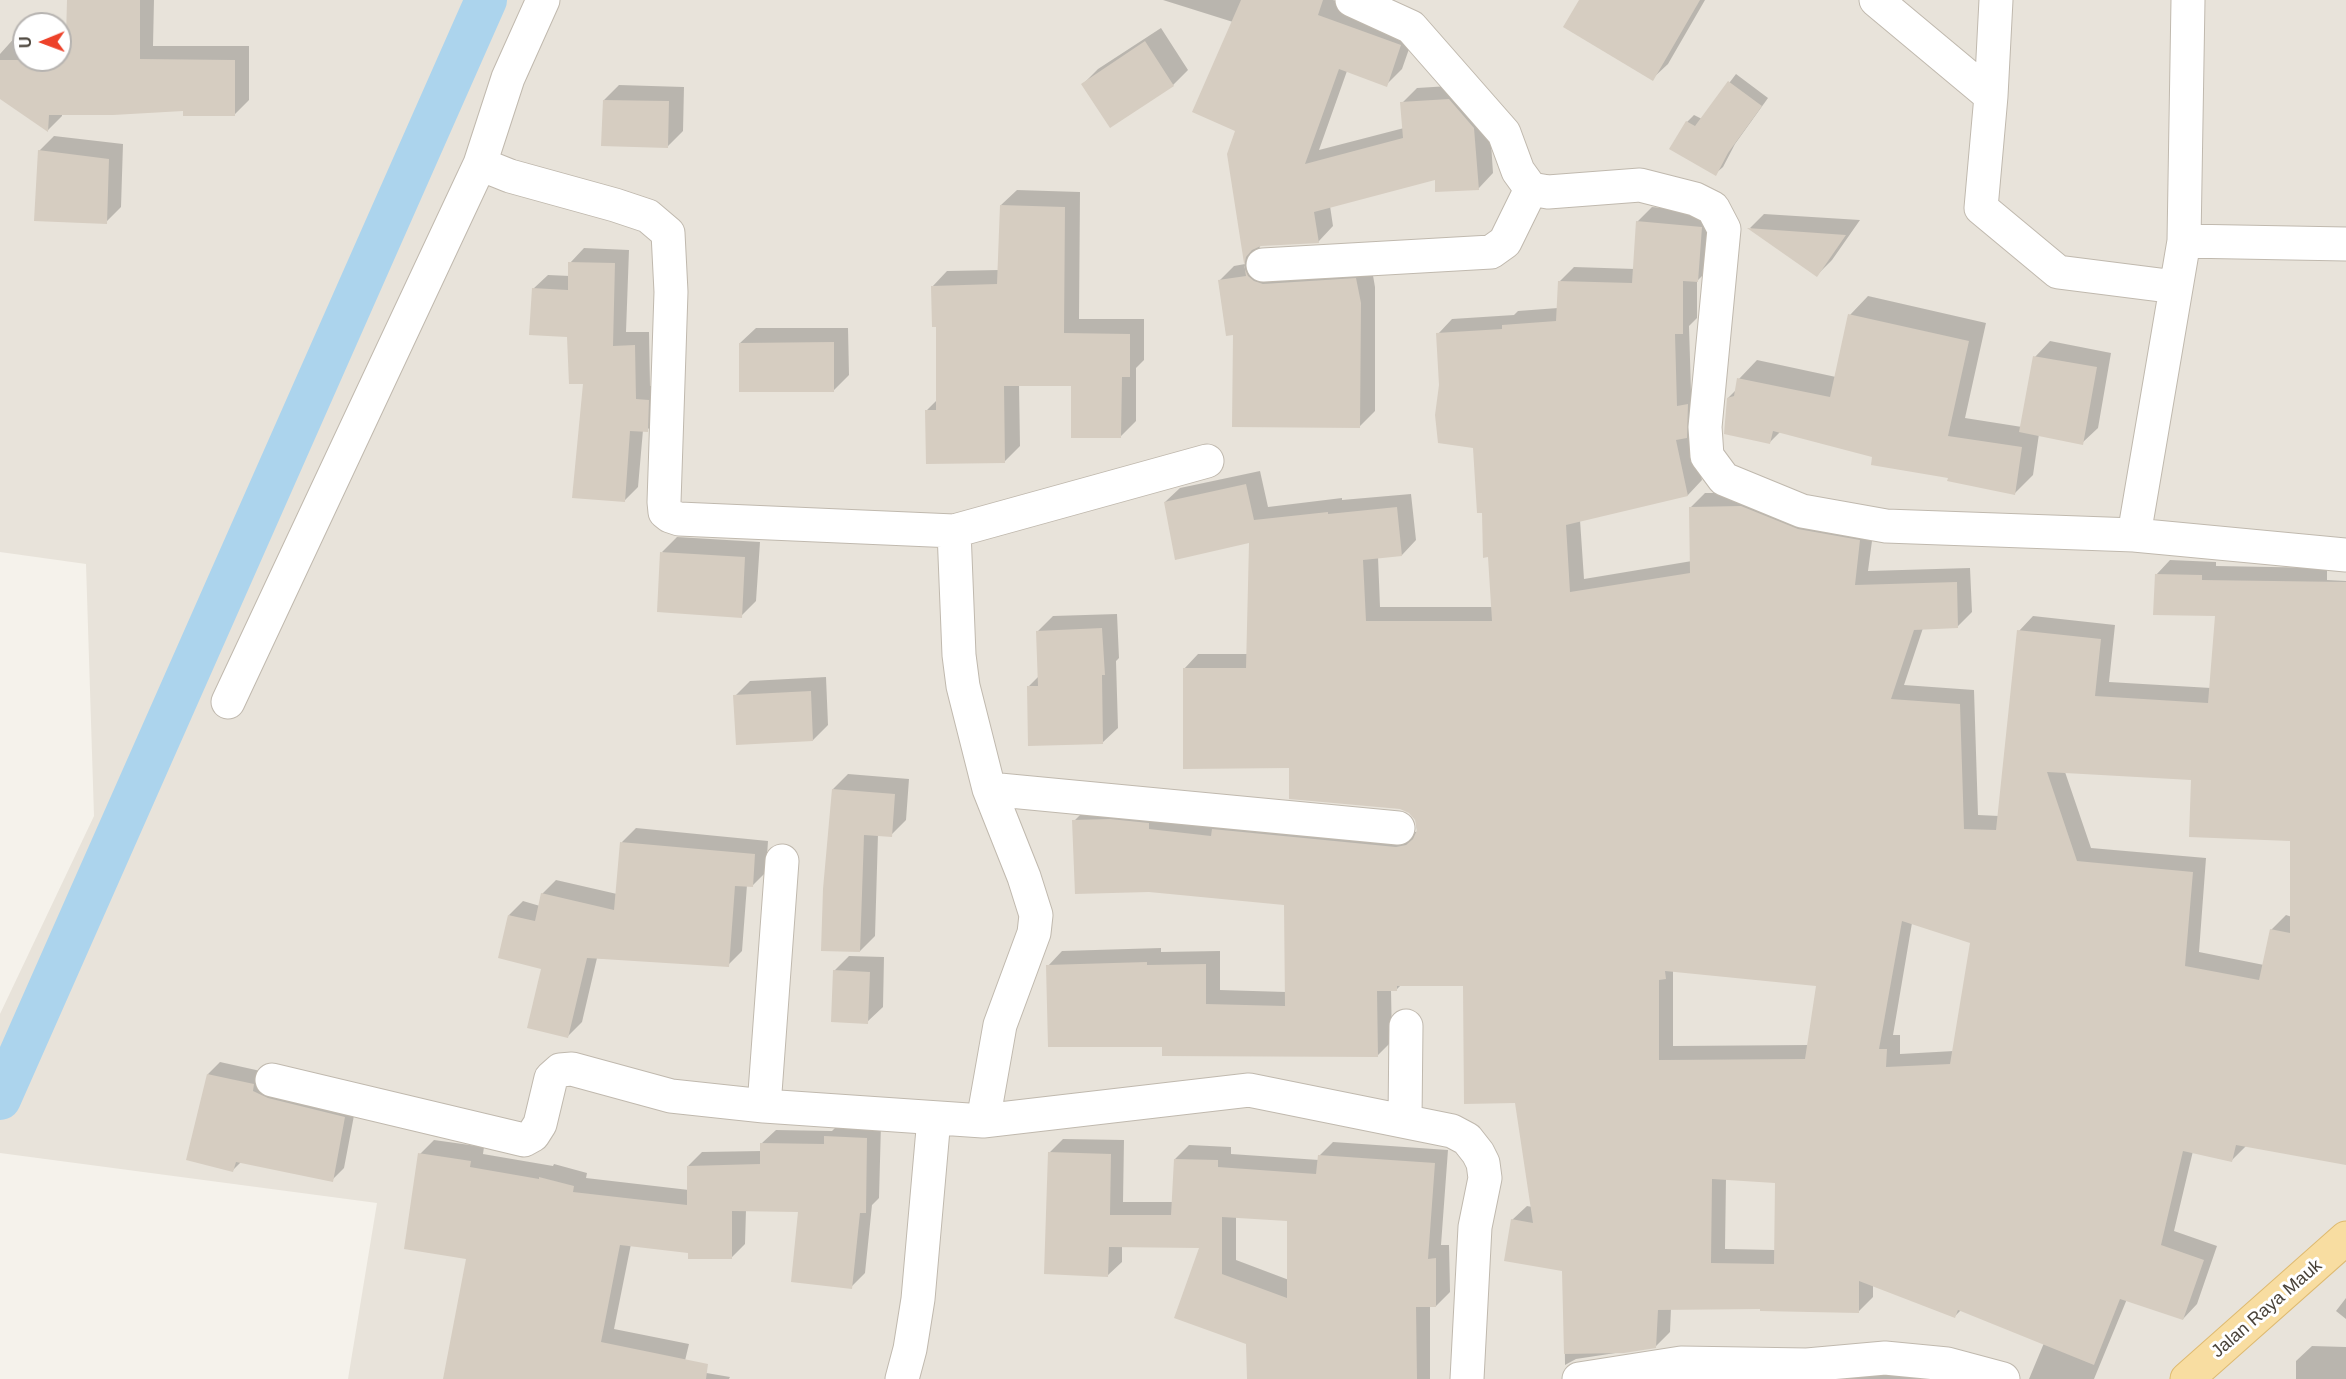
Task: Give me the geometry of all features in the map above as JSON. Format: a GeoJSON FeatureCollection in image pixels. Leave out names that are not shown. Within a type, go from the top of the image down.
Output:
{"type":"FeatureCollection","features":[{"type":"Feature","properties":{"kind":"main road","name":"Jalan Raya Mauk"},"geometry":{"type":"LineString","coordinates":[[2187,1379],[2346,1238]]}},
{"type":"Feature","properties":{"kind":"street"},"geometry":{"type":"LineString","coordinates":[[228,702],[480,164],[508,78],[543,0]]}},
{"type":"Feature","properties":{"kind":"street"},"geometry":{"type":"LineString","coordinates":[[1352,0],[1411,27],[1504,133],[1518,171],[1531,189],[1548,192],[1640,185],[1695,199],[1713,208],[1724,229],[1705,427],[1707,456],[1724,479],[1802,511],[1886,526],[2134,535],[2346,555]]}},
{"type":"Feature","properties":{"kind":"street"},"geometry":{"type":"LineString","coordinates":[[1876,0],[1991,96]]}},
{"type":"Feature","properties":{"kind":"street"},"geometry":{"type":"LineString","coordinates":[[1996,0],[1991,96],[1981,208],[2058,272],[2176,287]]}},
{"type":"Feature","properties":{"kind":"street"},"geometry":{"type":"LineString","coordinates":[[2134,535],[2184,241],[2188,0]]}},
{"type":"Feature","properties":{"kind":"street"},"geometry":{"type":"LineString","coordinates":[[480,164],[510,176],[615,204],[648,216],[668,233],[670,315],[664,502],[665,512],[670,516],[679,519],[954,531],[1207,460]]}},
{"type":"Feature","properties":{"kind":"street"},"geometry":{"type":"LineString","coordinates":[[1263,265],[1491,252],[1505,242],[1531,189]]}},
{"type":"Feature","properties":{"kind":"street"},"geometry":{"type":"LineString","coordinates":[[2184,241],[2346,244]]}},
{"type":"Feature","properties":{"kind":"street"},"geometry":{"type":"LineString","coordinates":[[954,531],[959,655],[963,686],[989,789],[1024,876],[1036,915],[1034,933],[1000,1025],[983,1121]]}},
{"type":"Feature","properties":{"kind":"street"},"geometry":{"type":"LineString","coordinates":[[989,789],[1398,828]]}},
{"type":"Feature","properties":{"kind":"street"},"geometry":{"type":"LineString","coordinates":[[764,1106],[782,861]]}},
{"type":"Feature","properties":{"kind":"street"},"geometry":{"type":"LineString","coordinates":[[1405,1120],[1406,1026]]}},
{"type":"Feature","properties":{"kind":"street"},"geometry":{"type":"LineString","coordinates":[[272,1080],[525,1140],[533,1135],[540,1124],[551,1078],[560,1070],[572,1068],[671,1096],[764,1106],[983,1121],[1249,1090],[1452,1131],[1467,1138],[1478,1152],[1483,1163],[1485,1178],[1475,1227],[1467,1379]]}},
{"type":"Feature","properties":{"kind":"street"},"geometry":{"type":"LineString","coordinates":[[902,1379],[918,1299],[934,1118]]}},
{"type":"Feature","properties":{"kind":"street"},"geometry":{"type":"LineString","coordinates":[[1579,1379],[1680,1363],[1807,1365],[1885,1358],[1947,1364],[2003,1379]]}},
{"type":"Feature","properties":{"kind":"shaded area"},"geometry":{"type":"Polygon","coordinates":[[[0,0],[2346,0],[2346,1379],[348,1379],[377,1203],[0,1153],[0,1014],[94,816],[86,564],[0,552],[0,0]]]}},
{"type":"Feature","properties":{"kind":"building"},"geometry":{"type":"Polygon","coordinates":[[[67,0],[140,0],[140,59],[235,60],[235,116],[183,116],[183,111],[113,115],[49,115],[48,132],[0,99],[0,60],[12,60],[12,72],[72,72],[72,12],[67,12],[67,0]]]}},
{"type":"Feature","properties":{"kind":"building"},"geometry":{"type":"Polygon","coordinates":[[[1241,0],[1323,0],[1318,15],[1401,45],[1387,87],[1339,69],[1305,164],[1403,138],[1400,102],[1449,99],[1474,128],[1479,190],[1435,192],[1435,180],[1314,212],[1319,243],[1261,246],[1252,250],[1246,257],[1244,265],[1227,154],[1235,131],[1192,112],[1241,0]]]}},
{"type":"Feature","properties":{"kind":"building"},"geometry":{"type":"Polygon","coordinates":[[[1579,0],[1700,0],[1653,81],[1563,27],[1579,0]]]}},
{"type":"Feature","properties":{"kind":"building"},"geometry":{"type":"Polygon","coordinates":[[[1145,41],[1174,86],[1110,128],[1081,84],[1145,41]]]}},
{"type":"Feature","properties":{"kind":"building"},"geometry":{"type":"Polygon","coordinates":[[[1728,81],[1762,106],[1728,153],[1716,176],[1669,149],[1686,121],[1695,126],[1728,81]]]}},
{"type":"Feature","properties":{"kind":"building"},"geometry":{"type":"Polygon","coordinates":[[[603,100],[669,101],[668,148],[601,146],[603,100]]]}},
{"type":"Feature","properties":{"kind":"building"},"geometry":{"type":"Polygon","coordinates":[[[38,150],[109,159],[107,224],[34,221],[38,150]]]}},
{"type":"Feature","properties":{"kind":"building"},"geometry":{"type":"Polygon","coordinates":[[[1000,205],[1065,207],[1064,333],[1130,334],[1130,377],[1122,377],[1121,438],[1071,438],[1071,386],[1004,386],[1005,463],[926,464],[925,410],[936,410],[936,327],[932,327],[931,286],[997,284],[1000,205]]]}},
{"type":"Feature","properties":{"kind":"building"},"geometry":{"type":"Polygon","coordinates":[[[1636,221],[1702,227],[1698,282],[1683,281],[1683,334],[1675,334],[1677,406],[1688,404],[1687,438],[1676,440],[1688,496],[1566,525],[1570,592],[1690,573],[1689,507],[1741,506],[1798,529],[1860,540],[1855,585],[1957,582],[1958,628],[1914,630],[1891,699],[1960,704],[1964,829],[1996,830],[2017,630],[2101,639],[2095,696],[2208,703],[2215,616],[2153,615],[2155,574],[2202,575],[2202,580],[2346,582],[2346,1165],[2236,1145],[2232,1162],[2183,1151],[2161,1245],[2204,1260],[2183,1320],[2120,1299],[2094,1365],[1958,1310],[1955,1318],[1859,1281],[1859,1313],[1760,1311],[1760,1309],[1658,1310],[1656,1348],[1624,1353],[1564,1354],[1562,1271],[1504,1261],[1511,1219],[1533,1223],[1515,1103],[1464,1104],[1463,986],[1397,986],[1397,991],[1377,991],[1378,1057],[1162,1056],[1162,1047],[1048,1047],[1046,965],[1147,962],[1147,965],[1206,964],[1206,1004],[1285,1006],[1284,905],[1149,892],[1075,894],[1072,820],[1110,819],[1149,823],[1149,829],[1211,836],[1212,829],[1396,847],[1406,845],[1413,839],[1417,830],[1415,820],[1409,813],[1400,809],[1289,799],[1289,768],[1183,769],[1183,668],[1246,668],[1249,543],[1175,560],[1164,502],[1246,484],[1254,520],[1397,507],[1402,556],[1363,560],[1366,621],[1492,621],[1488,557],[1483,558],[1482,513],[1477,513],[1473,448],[1438,443],[1435,415],[1439,385],[1436,333],[1502,329],[1502,325],[1556,321],[1558,281],[1632,283],[1636,221]],[[2047,772],[2077,861],[2193,872],[2185,966],[2259,980],[2270,929],[2290,933],[2290,841],[2189,837],[2191,780],[2047,772]],[[1902,921],[1879,1049],[1887,1049],[1886,1067],[1950,1064],[1970,943],[1902,921]],[[1665,971],[1666,979],[1659,980],[1659,1060],[1805,1059],[1816,986],[1665,971]],[[1712,1179],[1711,1263],[1774,1264],[1775,1183],[1712,1179]]]}},
{"type":"Feature","properties":{"kind":"building"},"geometry":{"type":"Polygon","coordinates":[[[1747,228],[1846,235],[1817,277],[1747,228]]]}},
{"type":"Feature","properties":{"kind":"building"},"geometry":{"type":"Polygon","coordinates":[[[568,262],[615,263],[613,346],[635,345],[636,399],[649,400],[648,432],[630,431],[625,502],[572,498],[583,384],[569,384],[567,337],[529,335],[532,288],[568,290],[568,262]]]}},
{"type":"Feature","properties":{"kind":"building"},"geometry":{"type":"Polygon","coordinates":[[[1245,269],[1254,281],[1263,284],[1356,278],[1361,303],[1360,428],[1232,427],[1233,335],[1226,336],[1218,280],[1246,276],[1245,269]]]}},
{"type":"Feature","properties":{"kind":"building"},"geometry":{"type":"Polygon","coordinates":[[[1848,314],[1969,341],[1948,436],[2022,447],[2015,495],[1947,481],[1948,478],[1871,465],[1872,457],[1773,431],[1770,444],[1724,434],[1727,398],[1734,396],[1737,378],[1830,397],[1848,314]]]}},
{"type":"Feature","properties":{"kind":"building"},"geometry":{"type":"Polygon","coordinates":[[[834,342],[834,392],[739,392],[739,343],[834,342]]]}},
{"type":"Feature","properties":{"kind":"building"},"geometry":{"type":"Polygon","coordinates":[[[2033,356],[2097,367],[2083,445],[2019,432],[2033,356]]]}},
{"type":"Feature","properties":{"kind":"building"},"geometry":{"type":"Polygon","coordinates":[[[660,552],[745,557],[742,618],[657,612],[660,552]]]}},
{"type":"Feature","properties":{"kind":"building"},"geometry":{"type":"Polygon","coordinates":[[[1102,628],[1105,675],[1102,675],[1103,744],[1028,746],[1027,686],[1038,686],[1036,631],[1102,628]]]}},
{"type":"Feature","properties":{"kind":"building"},"geometry":{"type":"Polygon","coordinates":[[[811,691],[813,741],[736,745],[733,695],[811,691]]]}},
{"type":"Feature","properties":{"kind":"building"},"geometry":{"type":"Polygon","coordinates":[[[832,789],[895,794],[892,837],[864,835],[860,952],[821,951],[823,889],[832,789]]]}},
{"type":"Feature","properties":{"kind":"building"},"geometry":{"type":"Polygon","coordinates":[[[620,842],[755,854],[753,887],[735,886],[729,967],[587,958],[568,1038],[527,1028],[541,969],[498,958],[508,915],[535,921],[541,893],[614,910],[620,842]]]}},
{"type":"Feature","properties":{"kind":"building"},"geometry":{"type":"Polygon","coordinates":[[[833,970],[870,972],[868,1024],[831,1022],[833,970]]]}},
{"type":"Feature","properties":{"kind":"building"},"geometry":{"type":"Polygon","coordinates":[[[207,1074],[254,1084],[253,1091],[268,1098],[345,1117],[333,1182],[236,1162],[233,1172],[186,1160],[207,1074]]]}},
{"type":"Feature","properties":{"kind":"building"},"geometry":{"type":"Polygon","coordinates":[[[824,1136],[867,1138],[866,1213],[860,1213],[852,1289],[791,1282],[798,1212],[732,1211],[732,1259],[688,1259],[688,1253],[620,1245],[601,1342],[708,1364],[706,1379],[443,1379],[466,1259],[404,1249],[418,1153],[471,1161],[470,1167],[539,1179],[539,1177],[574,1186],[573,1192],[687,1205],[687,1166],[760,1164],[760,1143],[824,1144],[824,1136]]]}},
{"type":"Feature","properties":{"kind":"building"},"geometry":{"type":"Polygon","coordinates":[[[1048,1152],[1111,1154],[1110,1215],[1171,1215],[1174,1159],[1218,1160],[1218,1167],[1316,1174],[1318,1155],[1435,1163],[1428,1259],[1436,1258],[1436,1307],[1416,1307],[1417,1379],[1247,1379],[1246,1344],[1174,1318],[1199,1248],[1109,1247],[1108,1277],[1044,1274],[1048,1152]],[[1222,1217],[1222,1274],[1287,1298],[1287,1221],[1222,1217]]]}},
{"type":"Feature","properties":{"kind":"waterway"},"geometry":{"type":"LineString","coordinates":[[0,1099],[486,0]]}}]}
